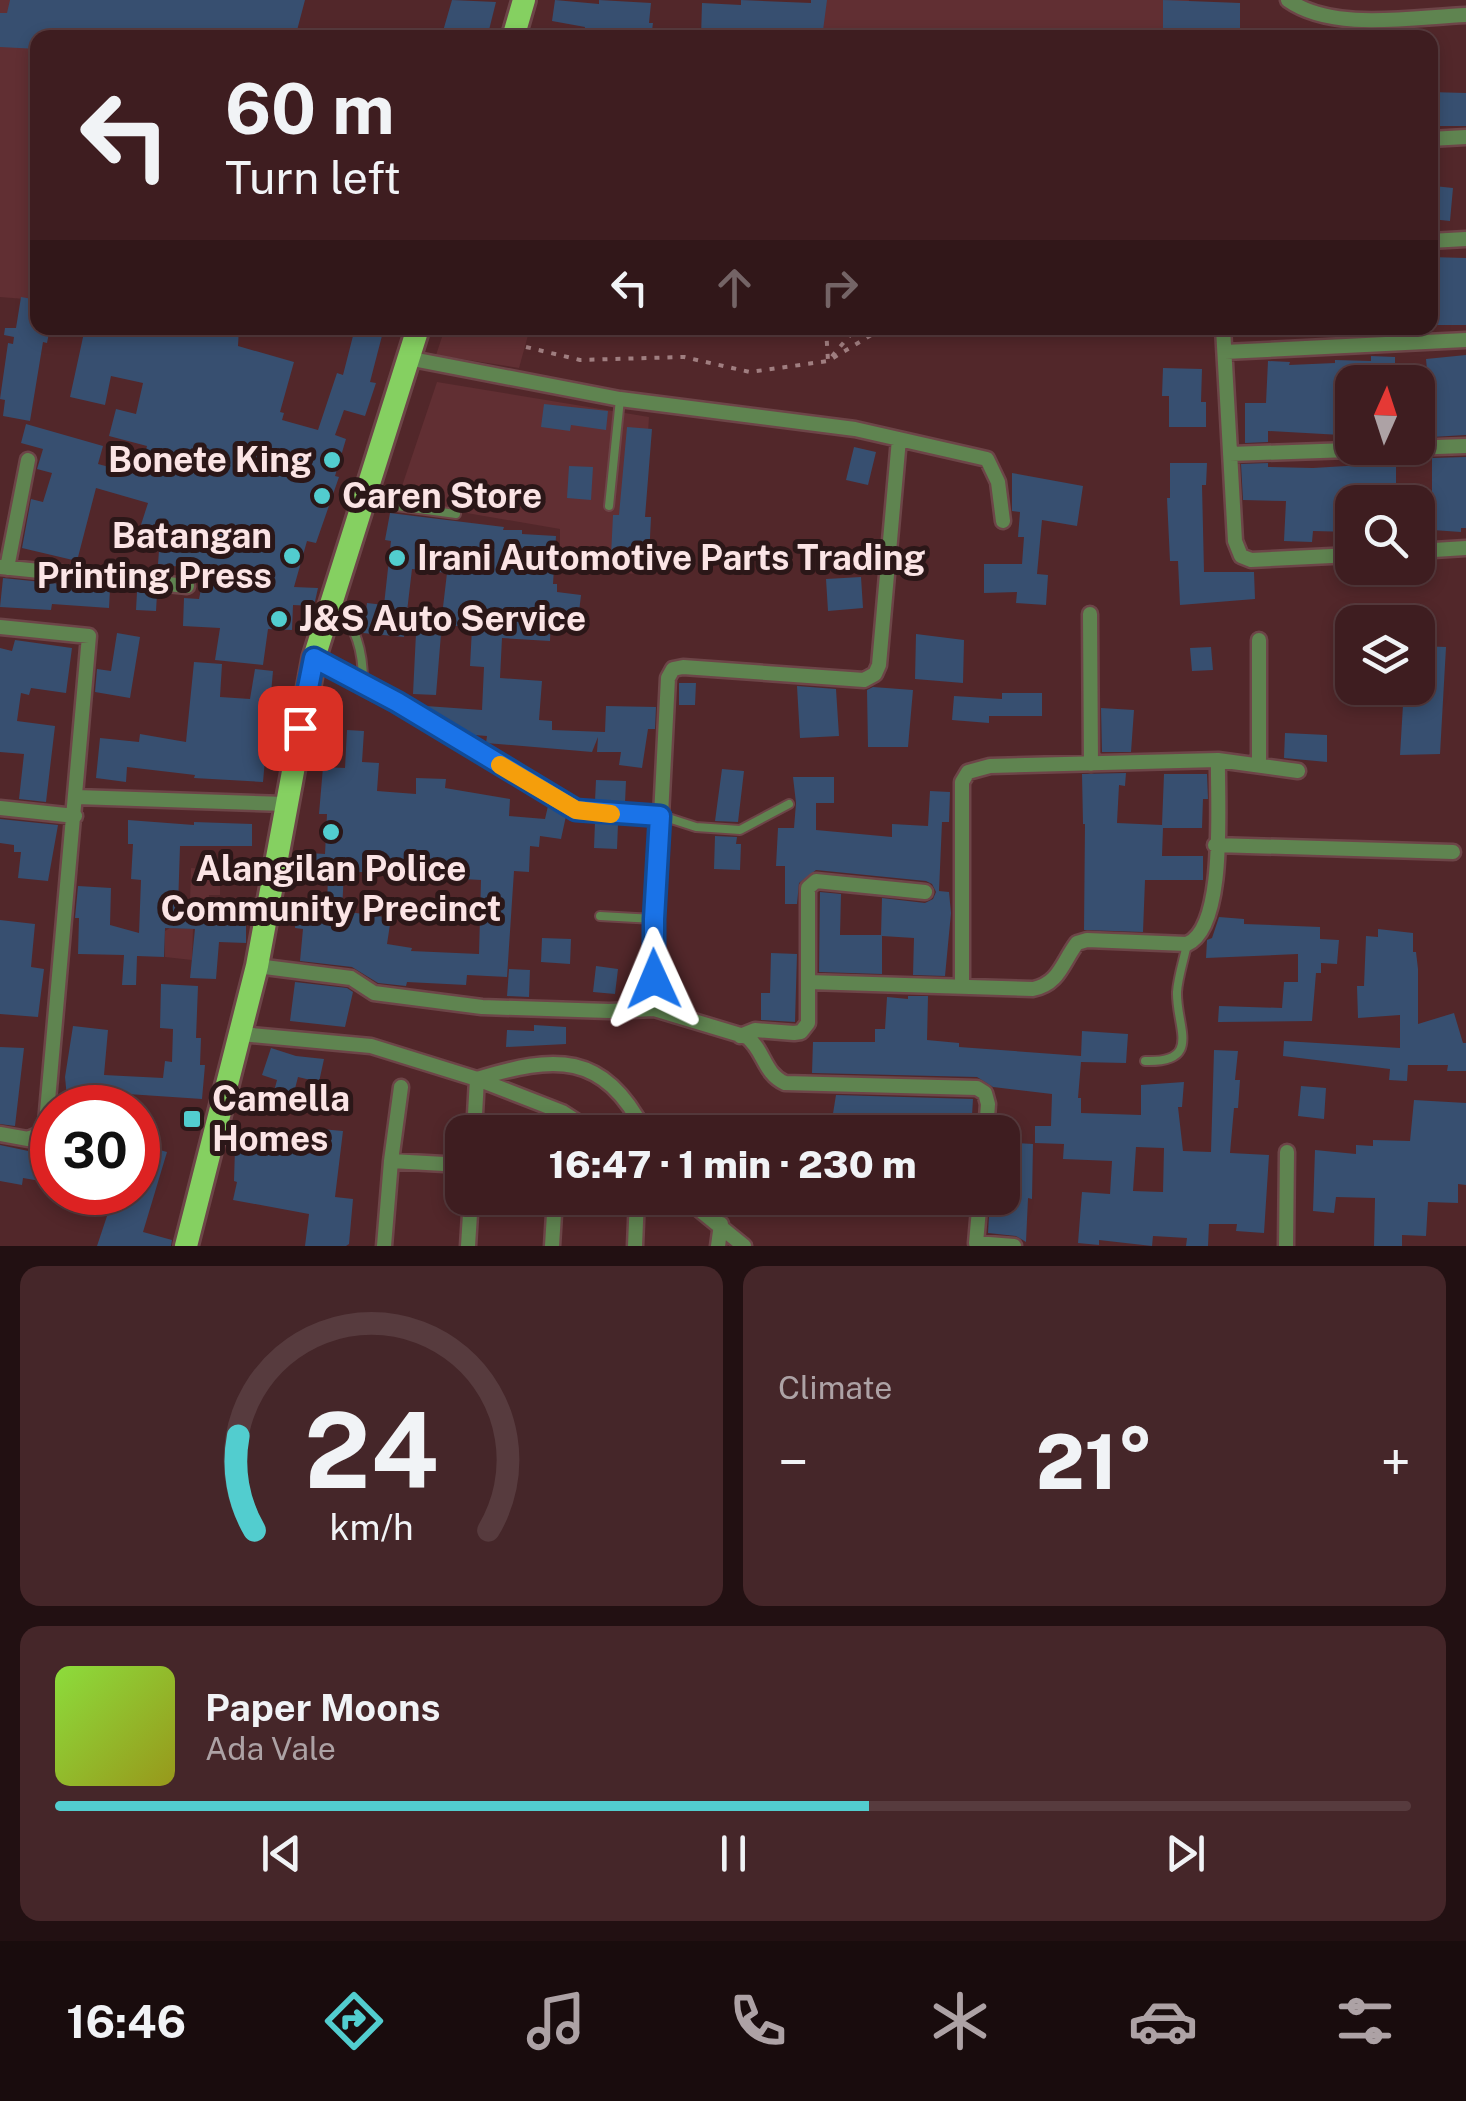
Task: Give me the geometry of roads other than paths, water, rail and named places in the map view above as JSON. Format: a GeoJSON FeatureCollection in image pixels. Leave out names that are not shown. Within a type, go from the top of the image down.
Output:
{"type":"FeatureCollection","features":[{"type":"Feature","properties":{"kind":"main road"},"geometry":{"type":"LineString","coordinates":[[515,30],[524,0]]}},
{"type":"Feature","properties":{"kind":"main road"},"geometry":{"type":"LineString","coordinates":[[186,1246],[242,1034],[314,658],[416,335]]}},
{"type":"Feature","properties":{"kind":"street"},"geometry":{"type":"LineString","coordinates":[[1288,0],[1304,12],[1338,19],[1466,16]]}},
{"type":"Feature","properties":{"kind":"street"},"geometry":{"type":"LineString","coordinates":[[1438,139],[1466,137]]}},
{"type":"Feature","properties":{"kind":"street"},"geometry":{"type":"LineString","coordinates":[[1438,241],[1466,240]]}},
{"type":"Feature","properties":{"kind":"street"},"geometry":{"type":"LineString","coordinates":[[1224,335],[1234,541],[1241,556],[1251,560],[1335,555]]}},
{"type":"Feature","properties":{"kind":"street"},"geometry":{"type":"LineString","coordinates":[[1225,352],[1466,340]]}},
{"type":"Feature","properties":{"kind":"street"},"geometry":{"type":"LineString","coordinates":[[408,358],[620,399],[855,430],[987,460],[998,482],[1003,520]]}},
{"type":"Feature","properties":{"kind":"street"},"geometry":{"type":"LineString","coordinates":[[654,1009],[654,919],[668,678],[673,669],[683,667],[864,680],[875,674],[879,666],[899,440]]}},
{"type":"Feature","properties":{"kind":"street"},"geometry":{"type":"LineString","coordinates":[[1230,454],[1466,446]]}},
{"type":"Feature","properties":{"kind":"street"},"geometry":{"type":"LineString","coordinates":[[28,460],[4,568],[187,586]]}},
{"type":"Feature","properties":{"kind":"street"},"geometry":{"type":"LineString","coordinates":[[1435,550],[1466,548]]}},
{"type":"Feature","properties":{"kind":"street"},"geometry":{"type":"LineString","coordinates":[[1090,614],[1090,764]]}},
{"type":"Feature","properties":{"kind":"street"},"geometry":{"type":"LineString","coordinates":[[0,627],[89,636],[46,1122],[40,1134],[28,1139],[0,1134]]}},
{"type":"Feature","properties":{"kind":"street"},"geometry":{"type":"LineString","coordinates":[[1259,640],[1259,765]]}},
{"type":"Feature","properties":{"kind":"street"},"geometry":{"type":"LineString","coordinates":[[314,658],[363,682],[576,810],[660,816]]}},
{"type":"Feature","properties":{"kind":"street"},"geometry":{"type":"LineString","coordinates":[[808,982],[1033,989],[1048,986],[1076,943],[1087,940],[1187,944],[1202,932],[1210,914],[1218,760]]}},
{"type":"Feature","properties":{"kind":"street"},"geometry":{"type":"LineString","coordinates":[[962,987],[962,782],[968,772],[990,766],[1218,760],[1298,771]]}},
{"type":"Feature","properties":{"kind":"street"},"geometry":{"type":"LineString","coordinates":[[76,797],[285,804]]}},
{"type":"Feature","properties":{"kind":"street"},"geometry":{"type":"LineString","coordinates":[[0,808],[75,816]]}},
{"type":"Feature","properties":{"kind":"street"},"geometry":{"type":"LineString","coordinates":[[1216,845],[1453,852]]}},
{"type":"Feature","properties":{"kind":"street"},"geometry":{"type":"LineString","coordinates":[[740,1036],[754,1030],[801,1032],[809,1017],[811,884],[816,881],[925,892]]}},
{"type":"Feature","properties":{"kind":"street"},"geometry":{"type":"LineString","coordinates":[[256,966],[351,978],[374,994],[482,1007],[609,1012],[654,1009],[754,1042],[770,1073],[785,1083],[977,1088],[985,1092],[987,1115]]}},
{"type":"Feature","properties":{"kind":"street"},"geometry":{"type":"LineString","coordinates":[[242,1034],[370,1046],[477,1079],[567,1115]]}},
{"type":"Feature","properties":{"kind":"street"},"geometry":{"type":"LineString","coordinates":[[477,1079],[522,1065],[560,1062],[595,1073],[619,1092],[634,1115]]}},
{"type":"Feature","properties":{"kind":"street"},"geometry":{"type":"LineString","coordinates":[[475,1115],[477,1079]]}},
{"type":"Feature","properties":{"kind":"street"},"geometry":{"type":"LineString","coordinates":[[384,1246],[390,1160],[402,1087]]}},
{"type":"Feature","properties":{"kind":"street"},"geometry":{"type":"LineString","coordinates":[[1286,1246],[1287,1152]]}},
{"type":"Feature","properties":{"kind":"street"},"geometry":{"type":"LineString","coordinates":[[390,1160],[445,1164]]}},
{"type":"Feature","properties":{"kind":"street"},"geometry":{"type":"LineString","coordinates":[[468,1246],[470,1215]]}},
{"type":"Feature","properties":{"kind":"street"},"geometry":{"type":"LineString","coordinates":[[552,1246],[555,1215]]}},
{"type":"Feature","properties":{"kind":"street"},"geometry":{"type":"LineString","coordinates":[[634,1246],[637,1215]]}},
{"type":"Feature","properties":{"kind":"street"},"geometry":{"type":"LineString","coordinates":[[708,1215],[744,1246]]}},
{"type":"Feature","properties":{"kind":"street"},"geometry":{"type":"LineString","coordinates":[[978,1215],[974,1244],[1014,1246]]}},
{"type":"Feature","properties":{"kind":"street"},"geometry":{"type":"LineString","coordinates":[[718,1246],[720,1224]]}},
{"type":"Feature","properties":{"kind":"lane"},"geometry":{"type":"LineString","coordinates":[[610,506],[620,399]]}},
{"type":"Feature","properties":{"kind":"lane"},"geometry":{"type":"LineString","coordinates":[[363,502],[456,514]]}},
{"type":"Feature","properties":{"kind":"lane"},"geometry":{"type":"LineString","coordinates":[[333,599],[359,640],[363,682]]}},
{"type":"Feature","properties":{"kind":"lane"},"geometry":{"type":"LineString","coordinates":[[660,816],[696,827],[740,830],[789,804]]}},
{"type":"Feature","properties":{"kind":"lane"},"geometry":{"type":"LineString","coordinates":[[600,916],[654,919]]}},
{"type":"Feature","properties":{"kind":"lane"},"geometry":{"type":"LineString","coordinates":[[1145,1062],[1165,1062],[1178,1053],[1184,1038],[1177,994],[1187,944]]}},
{"type":"Feature","properties":{"kind":"place","name":"Bonete King"},"geometry":{"type":"Point","coordinates":[332,460]}},
{"type":"Feature","properties":{"kind":"place","name":"Caren Store"},"geometry":{"type":"Point","coordinates":[322,496]}},
{"type":"Feature","properties":{"kind":"place","name":"Batangan Printing Press"},"geometry":{"type":"Point","coordinates":[292,556]}},
{"type":"Feature","properties":{"kind":"place","name":"Irani Automotive Parts Trading"},"geometry":{"type":"Point","coordinates":[397,558]}},
{"type":"Feature","properties":{"kind":"place","name":"J&S Auto Service"},"geometry":{"type":"Point","coordinates":[279,619]}},
{"type":"Feature","properties":{"kind":"place","name":"Alangilan Police Community Precinct"},"geometry":{"type":"Point","coordinates":[331,832]}},
{"type":"Feature","properties":{"kind":"place","name":"Camella Homes"},"geometry":{"type":"Point","coordinates":[192,1119]}}]}
